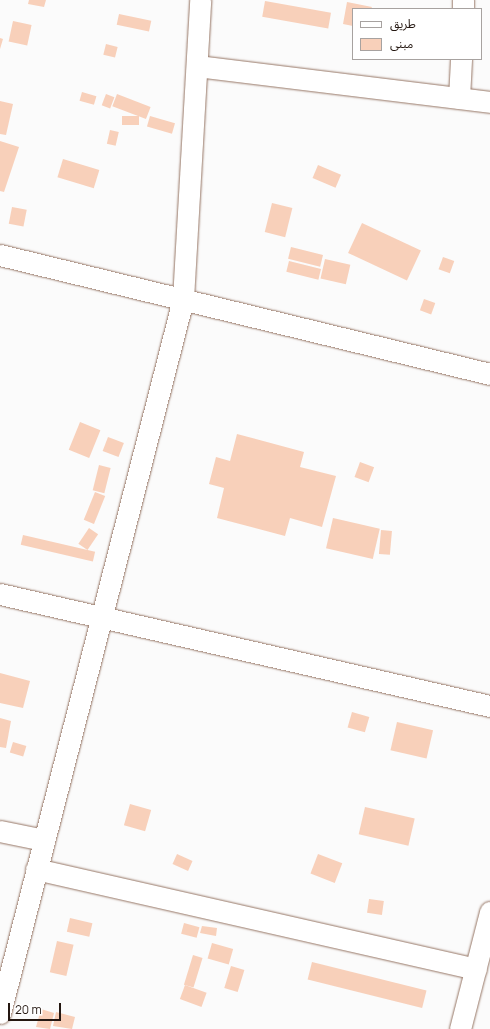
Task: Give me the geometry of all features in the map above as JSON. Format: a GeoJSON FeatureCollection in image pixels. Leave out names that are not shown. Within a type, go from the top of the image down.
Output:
{"type":"FeatureCollection","features":[{"type":"Feature","properties":{"kind":"street"},"geometry":{"type":"LineString","coordinates":[[0,1013],[5,973],[44,840],[100,617],[183,299],[200,0]]}},
{"type":"Feature","properties":{"kind":"street"},"geometry":{"type":"LineString","coordinates":[[459,98],[461,60]]}},
{"type":"Feature","properties":{"kind":"street"},"geometry":{"type":"LineString","coordinates":[[197,66],[490,102]]}},
{"type":"Feature","properties":{"kind":"street"},"geometry":{"type":"LineString","coordinates":[[0,255],[490,374]]}},
{"type":"Feature","properties":{"kind":"street"},"geometry":{"type":"LineString","coordinates":[[0,594],[490,706]]}},
{"type":"Feature","properties":{"kind":"street"},"geometry":{"type":"LineString","coordinates":[[0,831],[44,840]]}},
{"type":"Feature","properties":{"kind":"street"},"geometry":{"type":"LineString","coordinates":[[36,870],[476,969]]}},
{"type":"Feature","properties":{"kind":"street"},"geometry":{"type":"LineString","coordinates":[[460,1029],[490,912]]}},
{"type":"Feature","properties":{"kind":"building"},"geometry":{"type":"Polygon","coordinates":[[[29,0],[46,0],[44,7],[28,4],[29,0]]]}},
{"type":"Feature","properties":{"kind":"building"},"geometry":{"type":"Polygon","coordinates":[[[265,1],[331,13],[328,28],[262,17],[265,1]]]}},
{"type":"Feature","properties":{"kind":"building"},"geometry":{"type":"Polygon","coordinates":[[[347,2],[372,7],[352,8],[352,26],[343,24],[347,2]]]}},
{"type":"Feature","properties":{"kind":"building"},"geometry":{"type":"Polygon","coordinates":[[[119,14],[151,21],[149,32],[117,25],[119,14]]]}},
{"type":"Feature","properties":{"kind":"building"},"geometry":{"type":"Polygon","coordinates":[[[13,21],[32,25],[27,45],[9,42],[13,21]]]}},
{"type":"Feature","properties":{"kind":"building"},"geometry":{"type":"Polygon","coordinates":[[[0,38],[3,39],[0,49],[0,38]]]}},
{"type":"Feature","properties":{"kind":"building"},"geometry":{"type":"Polygon","coordinates":[[[106,44],[118,47],[115,58],[103,55],[106,44]]]}},
{"type":"Feature","properties":{"kind":"building"},"geometry":{"type":"Polygon","coordinates":[[[82,92],[96,96],[94,105],[80,101],[82,92]]]}},
{"type":"Feature","properties":{"kind":"building"},"geometry":{"type":"Polygon","coordinates":[[[106,94],[114,97],[110,108],[102,105],[106,94]]]}},
{"type":"Feature","properties":{"kind":"building"},"geometry":{"type":"Polygon","coordinates":[[[117,94],[151,107],[146,119],[112,106],[117,94]]]}},
{"type":"Feature","properties":{"kind":"building"},"geometry":{"type":"Polygon","coordinates":[[[0,101],[13,104],[6,135],[0,134],[0,101]]]}},
{"type":"Feature","properties":{"kind":"building"},"geometry":{"type":"Polygon","coordinates":[[[122,116],[139,116],[139,125],[122,125],[122,116]]]}},
{"type":"Feature","properties":{"kind":"building"},"geometry":{"type":"Polygon","coordinates":[[[150,116],[175,123],[172,134],[147,127],[150,116]]]}},
{"type":"Feature","properties":{"kind":"building"},"geometry":{"type":"Polygon","coordinates":[[[110,130],[119,132],[116,146],[107,144],[110,130]]]}},
{"type":"Feature","properties":{"kind":"building"},"geometry":{"type":"Polygon","coordinates":[[[0,141],[19,147],[4,192],[0,191],[0,141]]]}},
{"type":"Feature","properties":{"kind":"building"},"geometry":{"type":"Polygon","coordinates":[[[63,159],[99,170],[94,188],[57,177],[63,159]]]}},
{"type":"Feature","properties":{"kind":"building"},"geometry":{"type":"Polygon","coordinates":[[[318,165],[341,175],[336,188],[313,178],[318,165]]]}},
{"type":"Feature","properties":{"kind":"building"},"geometry":{"type":"Polygon","coordinates":[[[272,203],[292,208],[285,237],[265,232],[272,203]]]}},
{"type":"Feature","properties":{"kind":"building"},"geometry":{"type":"Polygon","coordinates":[[[12,207],[27,210],[23,227],[9,224],[12,207]]]}},
{"type":"Feature","properties":{"kind":"building"},"geometry":{"type":"Polygon","coordinates":[[[362,223],[421,250],[407,280],[348,253],[362,223]]]}},
{"type":"Feature","properties":{"kind":"building"},"geometry":{"type":"Polygon","coordinates":[[[291,247],[323,255],[320,267],[288,259],[291,247]]]}},
{"type":"Feature","properties":{"kind":"building"},"geometry":{"type":"Polygon","coordinates":[[[443,257],[454,261],[450,273],[439,269],[443,257]]]}},
{"type":"Feature","properties":{"kind":"building"},"geometry":{"type":"Polygon","coordinates":[[[325,259],[350,265],[346,284],[321,278],[325,259]]]}},
{"type":"Feature","properties":{"kind":"building"},"geometry":{"type":"Polygon","coordinates":[[[289,261],[321,269],[318,280],[286,272],[289,261]]]}},
{"type":"Feature","properties":{"kind":"building"},"geometry":{"type":"Polygon","coordinates":[[[424,299],[435,303],[431,314],[420,310],[424,299]]]}},
{"type":"Feature","properties":{"kind":"building"},"geometry":{"type":"Polygon","coordinates":[[[80,422],[100,430],[89,458],[69,450],[80,422]]]}},
{"type":"Feature","properties":{"kind":"building"},"geometry":{"type":"Polygon","coordinates":[[[237,434],[304,452],[300,467],[336,476],[322,527],[290,518],[285,536],[217,518],[224,488],[209,484],[216,457],[230,461],[237,434]]]}},
{"type":"Feature","properties":{"kind":"building"},"geometry":{"type":"Polygon","coordinates":[[[108,437],[124,443],[118,457],[103,451],[108,437]]]}},
{"type":"Feature","properties":{"kind":"building"},"geometry":{"type":"Polygon","coordinates":[[[360,462],[374,467],[369,482],[355,477],[360,462]]]}},
{"type":"Feature","properties":{"kind":"building"},"geometry":{"type":"Polygon","coordinates":[[[99,465],[111,468],[104,493],[93,490],[99,465]]]}},
{"type":"Feature","properties":{"kind":"building"},"geometry":{"type":"Polygon","coordinates":[[[95,492],[105,496],[94,524],[84,520],[95,492]]]}},
{"type":"Feature","properties":{"kind":"building"},"geometry":{"type":"Polygon","coordinates":[[[333,518],[380,529],[373,559],[326,548],[333,518]]]}},
{"type":"Feature","properties":{"kind":"building"},"geometry":{"type":"Polygon","coordinates":[[[89,528],[98,534],[87,550],[78,544],[89,528]]]}},
{"type":"Feature","properties":{"kind":"building"},"geometry":{"type":"Polygon","coordinates":[[[381,530],[392,531],[390,555],[379,554],[381,530]]]}},
{"type":"Feature","properties":{"kind":"building"},"geometry":{"type":"Polygon","coordinates":[[[23,535],[95,552],[93,561],[21,545],[23,535]]]}},
{"type":"Feature","properties":{"kind":"building"},"geometry":{"type":"Polygon","coordinates":[[[0,673],[30,681],[23,708],[0,703],[0,673]]]}},
{"type":"Feature","properties":{"kind":"building"},"geometry":{"type":"Polygon","coordinates":[[[352,712],[369,717],[365,732],[348,727],[352,712]]]}},
{"type":"Feature","properties":{"kind":"building"},"geometry":{"type":"Polygon","coordinates":[[[0,718],[11,721],[6,748],[0,747],[0,718]]]}},
{"type":"Feature","properties":{"kind":"building"},"geometry":{"type":"Polygon","coordinates":[[[397,722],[433,730],[427,759],[390,750],[397,722]]]}},
{"type":"Feature","properties":{"kind":"building"},"geometry":{"type":"Polygon","coordinates":[[[13,742],[26,746],[23,757],[10,753],[13,742]]]}},
{"type":"Feature","properties":{"kind":"building"},"geometry":{"type":"Polygon","coordinates":[[[130,804],[151,810],[145,831],[124,825],[130,804]]]}},
{"type":"Feature","properties":{"kind":"building"},"geometry":{"type":"Polygon","coordinates":[[[365,807],[415,818],[408,846],[359,834],[365,807]]]}},
{"type":"Feature","properties":{"kind":"building"},"geometry":{"type":"Polygon","coordinates":[[[177,854],[193,861],[188,871],[173,864],[177,854]]]}},
{"type":"Feature","properties":{"kind":"building"},"geometry":{"type":"Polygon","coordinates":[[[318,854],[342,863],[335,883],[310,874],[318,854]]]}},
{"type":"Feature","properties":{"kind":"building"},"geometry":{"type":"Polygon","coordinates":[[[369,899],[384,901],[382,915],[367,913],[369,899]]]}},
{"type":"Feature","properties":{"kind":"building"},"geometry":{"type":"Polygon","coordinates":[[[70,918],[92,923],[89,937],[67,932],[70,918]]]}},
{"type":"Feature","properties":{"kind":"building"},"geometry":{"type":"Polygon","coordinates":[[[184,923],[199,927],[197,938],[181,934],[184,923]]]}},
{"type":"Feature","properties":{"kind":"building"},"geometry":{"type":"Polygon","coordinates":[[[202,926],[217,928],[216,936],[200,933],[202,926]]]}},
{"type":"Feature","properties":{"kind":"building"},"geometry":{"type":"Polygon","coordinates":[[[57,941],[74,945],[66,976],[50,972],[57,941]]]}},
{"type":"Feature","properties":{"kind":"building"},"geometry":{"type":"Polygon","coordinates":[[[212,943],[233,949],[229,964],[208,958],[212,943]]]}},
{"type":"Feature","properties":{"kind":"building"},"geometry":{"type":"Polygon","coordinates":[[[193,955],[203,958],[193,988],[184,985],[193,955]]]}},
{"type":"Feature","properties":{"kind":"building"},"geometry":{"type":"Polygon","coordinates":[[[312,962],[426,991],[422,1008],[308,979],[312,962]]]}},
{"type":"Feature","properties":{"kind":"building"},"geometry":{"type":"Polygon","coordinates":[[[231,966],[244,970],[238,992],[224,988],[231,966]]]}},
{"type":"Feature","properties":{"kind":"building"},"geometry":{"type":"Polygon","coordinates":[[[185,985],[207,993],[201,1007],[180,999],[185,985]]]}},
{"type":"Feature","properties":{"kind":"building"},"geometry":{"type":"Polygon","coordinates":[[[41,1009],[54,1013],[50,1029],[36,1027],[41,1009]]]}},
{"type":"Feature","properties":{"kind":"building"},"geometry":{"type":"Polygon","coordinates":[[[56,1012],[75,1017],[72,1029],[53,1026],[56,1012]]]}}]}
